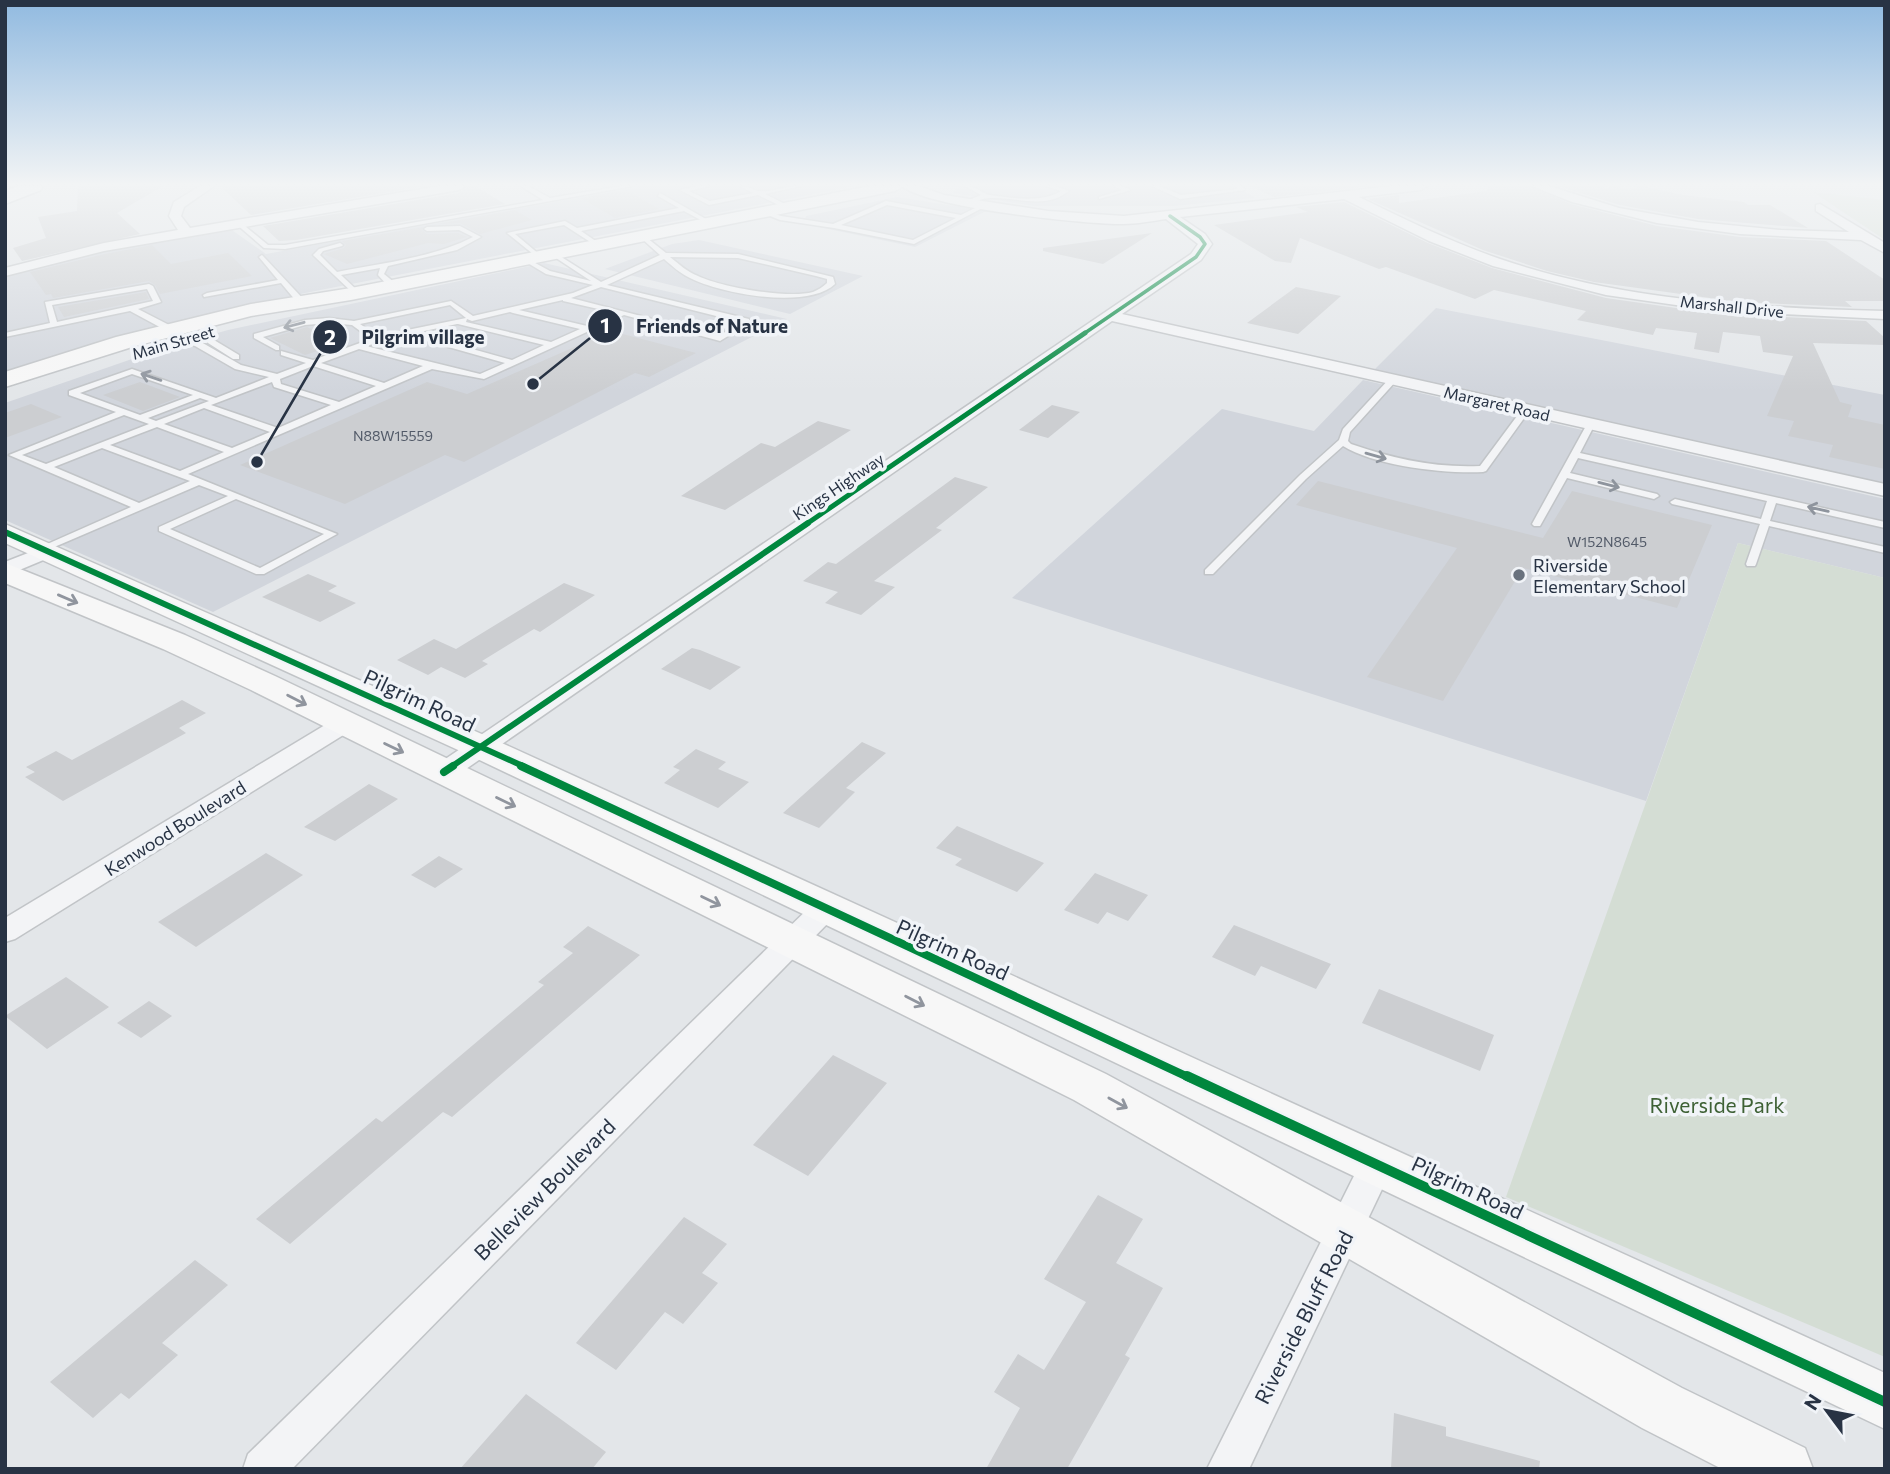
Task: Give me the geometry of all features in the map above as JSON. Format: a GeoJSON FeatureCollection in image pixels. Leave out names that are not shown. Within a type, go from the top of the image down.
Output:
{"type":"FeatureCollection","features":[{"type":"Feature","properties":{"kind":"street"},"geometry":{"type":"LineString","coordinates":[[5,272],[68,255]]}},
{"type":"Feature","properties":{"kind":"street","name":"Main Street"},"geometry":{"type":"LineString","coordinates":[[5,397],[187,334],[302,303],[345,287],[392,285],[544,255]]}},
{"type":"Feature","properties":{"kind":"street","name":"Kings Highway"},"geometry":{"type":"LineString","coordinates":[[463,760],[1196,255]]}},
{"type":"Feature","properties":{"kind":"street","name":"Marshall Drive"},"geometry":{"type":"LineString","coordinates":[[1478,255],[1513,267],[1575,282],[1723,307],[1813,314],[1885,315]]}},
{"type":"Feature","properties":{"kind":"street","name":"Main Street"},"geometry":{"type":"LineString","coordinates":[[5,380],[85,353],[187,334],[302,303]]}},
{"type":"Feature","properties":{"kind":"street","name":"Margaret Road"},"geometry":{"type":"LineString","coordinates":[[1109,316],[1885,490]]}},
{"type":"Feature","properties":{"kind":"street","name":"Pilgrim Road"},"geometry":{"type":"LineString","coordinates":[[5,532],[285,657],[463,760],[793,943],[1090,1087],[1662,1408],[1784,1469]]}},
{"type":"Feature","properties":{"kind":"street"},"geometry":{"type":"LineString","coordinates":[[5,571],[43,551]]}},
{"type":"Feature","properties":{"kind":"street","name":"Pilgrim Road"},"geometry":{"type":"LineString","coordinates":[[5,571],[250,677],[344,724],[463,760],[825,909],[1885,1402]]}},
{"type":"Feature","properties":{"kind":"street"},"geometry":{"type":"LineString","coordinates":[[250,677],[285,657]]}},
{"type":"Feature","properties":{"kind":"street","name":"Kenwood Boulevard"},"geometry":{"type":"LineString","coordinates":[[5,932],[344,724]]}},
{"type":"Feature","properties":{"kind":"street","name":"Belleview Boulevard"},"geometry":{"type":"LineString","coordinates":[[263,1469],[825,909]]}},
{"type":"Feature","properties":{"kind":"street","name":"Riverside Bluff Road"},"geometry":{"type":"LineString","coordinates":[[1227,1469],[1377,1164]]}},
{"type":"Feature","properties":{"kind":"lane"},"geometry":{"type":"LineString","coordinates":[[318,255],[345,287],[385,265],[427,255]]}},
{"type":"Feature","properties":{"kind":"lane"},"geometry":{"type":"LineString","coordinates":[[46,467],[275,376],[377,339],[562,298],[600,285],[666,255],[738,256],[818,274],[831,278],[831,284],[825,290],[807,295],[750,291],[695,278],[666,255]]}},
{"type":"Feature","properties":{"kind":"lane"},"geometry":{"type":"LineString","coordinates":[[538,256],[548,273],[746,321],[720,339],[562,298]]}},
{"type":"Feature","properties":{"kind":"lane"},"geometry":{"type":"LineString","coordinates":[[538,256],[596,279],[600,285]]}},
{"type":"Feature","properties":{"kind":"lane"},"geometry":{"type":"LineString","coordinates":[[262,257],[302,303]]}},
{"type":"Feature","properties":{"kind":"lane"},"geometry":{"type":"LineString","coordinates":[[385,265],[380,274],[392,285]]}},
{"type":"Feature","properties":{"kind":"lane"},"geometry":{"type":"LineString","coordinates":[[207,295],[283,281]]}},
{"type":"Feature","properties":{"kind":"lane"},"geometry":{"type":"LineString","coordinates":[[5,335],[54,325],[131,309],[157,302],[149,286],[48,304],[54,325]]}},
{"type":"Feature","properties":{"kind":"lane"},"geometry":{"type":"LineString","coordinates":[[354,323],[451,303],[472,319]]}},
{"type":"Feature","properties":{"kind":"lane"},"geometry":{"type":"LineString","coordinates":[[131,309],[187,334],[211,341],[257,370]]}},
{"type":"Feature","properties":{"kind":"lane"},"geometry":{"type":"LineString","coordinates":[[509,310],[588,329]]}},
{"type":"Feature","properties":{"kind":"lane"},"geometry":{"type":"LineString","coordinates":[[358,346],[481,377],[623,313]]}},
{"type":"Feature","properties":{"kind":"lane"},"geometry":{"type":"LineString","coordinates":[[377,339],[354,323],[336,319],[313,320],[257,336],[280,351],[384,386]]}},
{"type":"Feature","properties":{"kind":"lane"},"geometry":{"type":"LineString","coordinates":[[458,322],[552,345]]}},
{"type":"Feature","properties":{"kind":"lane"},"geometry":{"type":"LineString","coordinates":[[407,333],[513,363]]}},
{"type":"Feature","properties":{"kind":"lane"},"geometry":{"type":"LineString","coordinates":[[187,334],[198,344],[238,367],[275,376]]}},
{"type":"Feature","properties":{"kind":"lane"},"geometry":{"type":"LineString","coordinates":[[180,474],[431,366]]}},
{"type":"Feature","properties":{"kind":"lane"},"geometry":{"type":"LineString","coordinates":[[215,400],[132,371],[72,393],[231,451]]}},
{"type":"Feature","properties":{"kind":"lane"},"geometry":{"type":"LineString","coordinates":[[275,376],[277,384],[339,405]]}},
{"type":"Feature","properties":{"kind":"lane"},"geometry":{"type":"LineString","coordinates":[[1209,572],[1303,477],[1343,441],[1346,431],[1393,380]]}},
{"type":"Feature","properties":{"kind":"lane"},"geometry":{"type":"LineString","coordinates":[[141,418],[200,395]]}},
{"type":"Feature","properties":{"kind":"lane"},"geometry":{"type":"LineString","coordinates":[[202,405],[277,430]]}},
{"type":"Feature","properties":{"kind":"lane"},"geometry":{"type":"LineString","coordinates":[[1343,441],[1348,446],[1407,464],[1454,471],[1483,469],[1525,410]]}},
{"type":"Feature","properties":{"kind":"lane"},"geometry":{"type":"LineString","coordinates":[[124,412],[14,455],[140,507]]}},
{"type":"Feature","properties":{"kind":"lane"},"geometry":{"type":"LineString","coordinates":[[1537,524],[1591,424]]}},
{"type":"Feature","properties":{"kind":"lane"},"geometry":{"type":"LineString","coordinates":[[102,445],[199,481],[332,534],[260,572],[162,529],[236,496]]}},
{"type":"Feature","properties":{"kind":"lane"},"geometry":{"type":"LineString","coordinates":[[1575,455],[1885,525]]}},
{"type":"Feature","properties":{"kind":"lane"},"geometry":{"type":"LineString","coordinates":[[1564,474],[1654,496]]}},
{"type":"Feature","properties":{"kind":"lane"},"geometry":{"type":"LineString","coordinates":[[43,551],[199,481]]}},
{"type":"Feature","properties":{"kind":"lane"},"geometry":{"type":"LineString","coordinates":[[1751,564],[1773,499]]}},
{"type":"Feature","properties":{"kind":"lane"},"geometry":{"type":"LineString","coordinates":[[1675,502],[1885,550]]}},
{"type":"Feature","properties":{"kind":"shaded area"},"geometry":{"type":"Polygon","coordinates":[[[87,255],[501,255],[305,293],[201,317],[5,376],[5,276],[87,255]]]}},
{"type":"Feature","properties":{"kind":"shaded area"},"geometry":{"type":"Polygon","coordinates":[[[643,255],[766,255],[863,276],[790,314],[605,269],[643,255]]]}},
{"type":"Feature","properties":{"kind":"shaded area"},"geometry":{"type":"Polygon","coordinates":[[[544,263],[787,319],[213,612],[5,520],[5,403],[155,351],[228,330],[544,263]]]}},
{"type":"Feature","properties":{"kind":"shaded area"},"geometry":{"type":"Polygon","coordinates":[[[1436,308],[1885,395],[1885,483],[1374,370],[1436,308]]]}},
{"type":"Feature","properties":{"kind":"shaded area"},"geometry":{"type":"Polygon","coordinates":[[[1363,380],[1885,499],[1885,578],[1738,543],[1646,801],[1012,598],[1222,409],[1314,431],[1363,380]]]}},
{"type":"Feature","properties":{"kind":"green space","name":"Riverside Park"},"geometry":{"type":"Polygon","coordinates":[[[1738,543],[1885,578],[1885,1357],[1506,1197],[1738,543]]]}},
{"type":"Feature","properties":{"kind":"building"},"geometry":{"type":"Polygon","coordinates":[[[18,255],[49,255],[22,261],[18,255]]]}},
{"type":"Feature","properties":{"kind":"building"},"geometry":{"type":"Polygon","coordinates":[[[102,255],[162,255],[171,264],[230,255],[252,276],[160,294],[149,281],[53,298],[51,294],[46,295],[30,272],[102,255]]]}},
{"type":"Feature","properties":{"kind":"building"},"geometry":{"type":"Polygon","coordinates":[[[326,255],[383,255],[347,264],[326,255]]]}},
{"type":"Feature","properties":{"kind":"building"},"geometry":{"type":"Polygon","coordinates":[[[1060,255],[1118,255],[1103,264],[1060,255]]]}},
{"type":"Feature","properties":{"kind":"building"},"geometry":{"type":"Polygon","coordinates":[[[1264,255],[1294,255],[1291,263],[1275,261],[1264,255]]]}},
{"type":"Feature","properties":{"kind":"building"},"geometry":{"type":"Polygon","coordinates":[[[1343,255],[1458,255],[1492,268],[1606,298],[1718,314],[1866,321],[1885,338],[1885,345],[1813,343],[1840,402],[1852,405],[1848,417],[1885,425],[1885,469],[1829,457],[1833,445],[1788,436],[1794,421],[1767,416],[1793,356],[1763,352],[1760,336],[1723,332],[1719,353],[1694,349],[1697,333],[1656,328],[1653,335],[1577,320],[1586,311],[1494,290],[1475,299],[1386,267],[1379,269],[1343,255]]]}},
{"type":"Feature","properties":{"kind":"building"},"geometry":{"type":"Polygon","coordinates":[[[1498,255],[1847,255],[1885,280],[1885,301],[1845,301],[1852,307],[1739,302],[1594,282],[1547,271],[1498,255]]]}},
{"type":"Feature","properties":{"kind":"building"},"geometry":{"type":"Polygon","coordinates":[[[1296,287],[1341,296],[1298,334],[1247,323],[1296,287]]]}},
{"type":"Feature","properties":{"kind":"building"},"geometry":{"type":"Polygon","coordinates":[[[146,292],[149,299],[64,317],[58,307],[146,292]]]}},
{"type":"Feature","properties":{"kind":"building"},"geometry":{"type":"Polygon","coordinates":[[[307,327],[341,343],[305,355],[270,338],[307,327]]]}},
{"type":"Feature","properties":{"kind":"building"},"geometry":{"type":"Polygon","coordinates":[[[611,331],[696,353],[649,377],[635,373],[464,462],[445,455],[345,504],[240,465],[427,382],[467,394],[611,331]]]}},
{"type":"Feature","properties":{"kind":"building"},"geometry":{"type":"Polygon","coordinates":[[[140,382],[180,397],[143,411],[103,395],[140,382]]]}},
{"type":"Feature","properties":{"kind":"building"},"geometry":{"type":"Polygon","coordinates":[[[31,404],[62,417],[5,438],[5,413],[31,404]]]}},
{"type":"Feature","properties":{"kind":"building"},"geometry":{"type":"Polygon","coordinates":[[[1052,405],[1080,412],[1048,438],[1019,430],[1052,405]]]}},
{"type":"Feature","properties":{"kind":"building"},"geometry":{"type":"Polygon","coordinates":[[[818,421],[851,430],[725,510],[681,496],[761,443],[775,447],[818,421]]]}},
{"type":"Feature","properties":{"kind":"building"},"geometry":{"type":"Polygon","coordinates":[[[955,477],[988,487],[936,528],[942,530],[874,581],[895,587],[861,615],[825,603],[838,592],[803,581],[828,562],[836,564],[955,477]]]}},
{"type":"Feature","properties":{"kind":"building"},"geometry":{"type":"Polygon","coordinates":[[[1318,481],[1543,538],[1572,491],[1712,525],[1677,608],[1523,568],[1443,701],[1367,677],[1457,548],[1296,505],[1318,481]]]}},
{"type":"Feature","properties":{"kind":"building"},"geometry":{"type":"Polygon","coordinates":[[[308,574],[337,586],[328,591],[356,603],[320,622],[262,597],[308,574]]]}},
{"type":"Feature","properties":{"kind":"building"},"geometry":{"type":"Polygon","coordinates":[[[564,583],[595,595],[540,632],[534,629],[482,661],[488,664],[465,678],[441,667],[428,675],[397,660],[434,639],[456,649],[564,583]]]}},
{"type":"Feature","properties":{"kind":"building"},"geometry":{"type":"Polygon","coordinates":[[[692,648],[741,667],[710,690],[661,669],[692,648]]]}},
{"type":"Feature","properties":{"kind":"building"},"geometry":{"type":"Polygon","coordinates":[[[182,700],[206,713],[179,728],[186,733],[63,801],[25,777],[35,772],[26,767],[56,751],[72,760],[182,700]]]}},
{"type":"Feature","properties":{"kind":"building"},"geometry":{"type":"Polygon","coordinates":[[[862,742],[886,753],[846,788],[855,792],[819,828],[783,813],[862,742]]]}},
{"type":"Feature","properties":{"kind":"building"},"geometry":{"type":"Polygon","coordinates":[[[696,749],[726,762],[718,769],[749,782],[718,808],[664,783],[680,770],[673,767],[696,749]]]}},
{"type":"Feature","properties":{"kind":"building"},"geometry":{"type":"Polygon","coordinates":[[[369,784],[398,799],[335,841],[304,827],[369,784]]]}},
{"type":"Feature","properties":{"kind":"building"},"geometry":{"type":"Polygon","coordinates":[[[957,826],[1044,863],[1017,892],[955,865],[962,859],[936,848],[957,826]]]}},
{"type":"Feature","properties":{"kind":"building"},"geometry":{"type":"Polygon","coordinates":[[[266,853],[303,875],[196,947],[158,922],[266,853]]]}},
{"type":"Feature","properties":{"kind":"building"},"geometry":{"type":"Polygon","coordinates":[[[439,856],[463,869],[435,888],[411,875],[439,856]]]}},
{"type":"Feature","properties":{"kind":"building"},"geometry":{"type":"Polygon","coordinates":[[[1095,873],[1148,895],[1128,921],[1107,912],[1098,924],[1064,910],[1095,873]]]}},
{"type":"Feature","properties":{"kind":"building"},"geometry":{"type":"Polygon","coordinates":[[[1234,925],[1331,964],[1316,989],[1261,966],[1255,976],[1212,957],[1234,925]]]}},
{"type":"Feature","properties":{"kind":"building"},"geometry":{"type":"Polygon","coordinates":[[[588,926],[640,955],[452,1117],[443,1112],[290,1244],[256,1219],[376,1118],[382,1122],[544,985],[538,982],[573,953],[563,947],[588,926]]]}},
{"type":"Feature","properties":{"kind":"building"},"geometry":{"type":"Polygon","coordinates":[[[66,977],[109,1007],[47,1049],[5,1016],[66,977]]]}},
{"type":"Feature","properties":{"kind":"building"},"geometry":{"type":"Polygon","coordinates":[[[1379,989],[1494,1035],[1480,1071],[1362,1023],[1379,989]]]}},
{"type":"Feature","properties":{"kind":"building"},"geometry":{"type":"Polygon","coordinates":[[[149,1001],[172,1016],[141,1038],[117,1023],[149,1001]]]}},
{"type":"Feature","properties":{"kind":"building"},"geometry":{"type":"Polygon","coordinates":[[[833,1055],[887,1083],[808,1176],[753,1145],[833,1055]]]}},
{"type":"Feature","properties":{"kind":"building"},"geometry":{"type":"Polygon","coordinates":[[[1098,1195],[1143,1219],[1116,1263],[1163,1288],[1125,1355],[1130,1358],[1067,1469],[986,1469],[1020,1408],[994,1392],[1018,1354],[1044,1370],[1086,1302],[1044,1279],[1098,1195]]]}},
{"type":"Feature","properties":{"kind":"building"},"geometry":{"type":"Polygon","coordinates":[[[684,1217],[727,1244],[702,1273],[718,1283],[683,1324],[665,1312],[616,1370],[576,1343],[684,1217]]]}},
{"type":"Feature","properties":{"kind":"building"},"geometry":{"type":"Polygon","coordinates":[[[195,1260],[228,1285],[162,1343],[178,1355],[129,1399],[121,1393],[93,1418],[50,1382],[195,1260]]]}},
{"type":"Feature","properties":{"kind":"building"},"geometry":{"type":"Polygon","coordinates":[[[526,1394],[606,1452],[592,1469],[460,1469],[526,1394]]]}},
{"type":"Feature","properties":{"kind":"building"},"geometry":{"type":"Polygon","coordinates":[[[1394,1413],[1446,1427],[1446,1436],[1540,1461],[1539,1469],[1391,1469],[1394,1413]]]}},
{"type":"Feature","properties":{"kind":"cycle path"},"geometry":{"type":"LineString","coordinates":[[444,772],[1198,255]]}},
{"type":"Feature","properties":{"kind":"cycle path"},"geometry":{"type":"LineString","coordinates":[[5,532],[481,747],[1885,1402]]}},
{"type":"Feature","properties":{"kind":"place","name":"Friends of Nature"},"geometry":{"type":"Point","coordinates":[533,384]}},
{"type":"Feature","properties":{"kind":"place","name":"Pilgrim village"},"geometry":{"type":"Point","coordinates":[257,462]}},
{"type":"Feature","properties":{"kind":"place","name":"Riverside Elementary School"},"geometry":{"type":"Point","coordinates":[1519,575]}}]}
